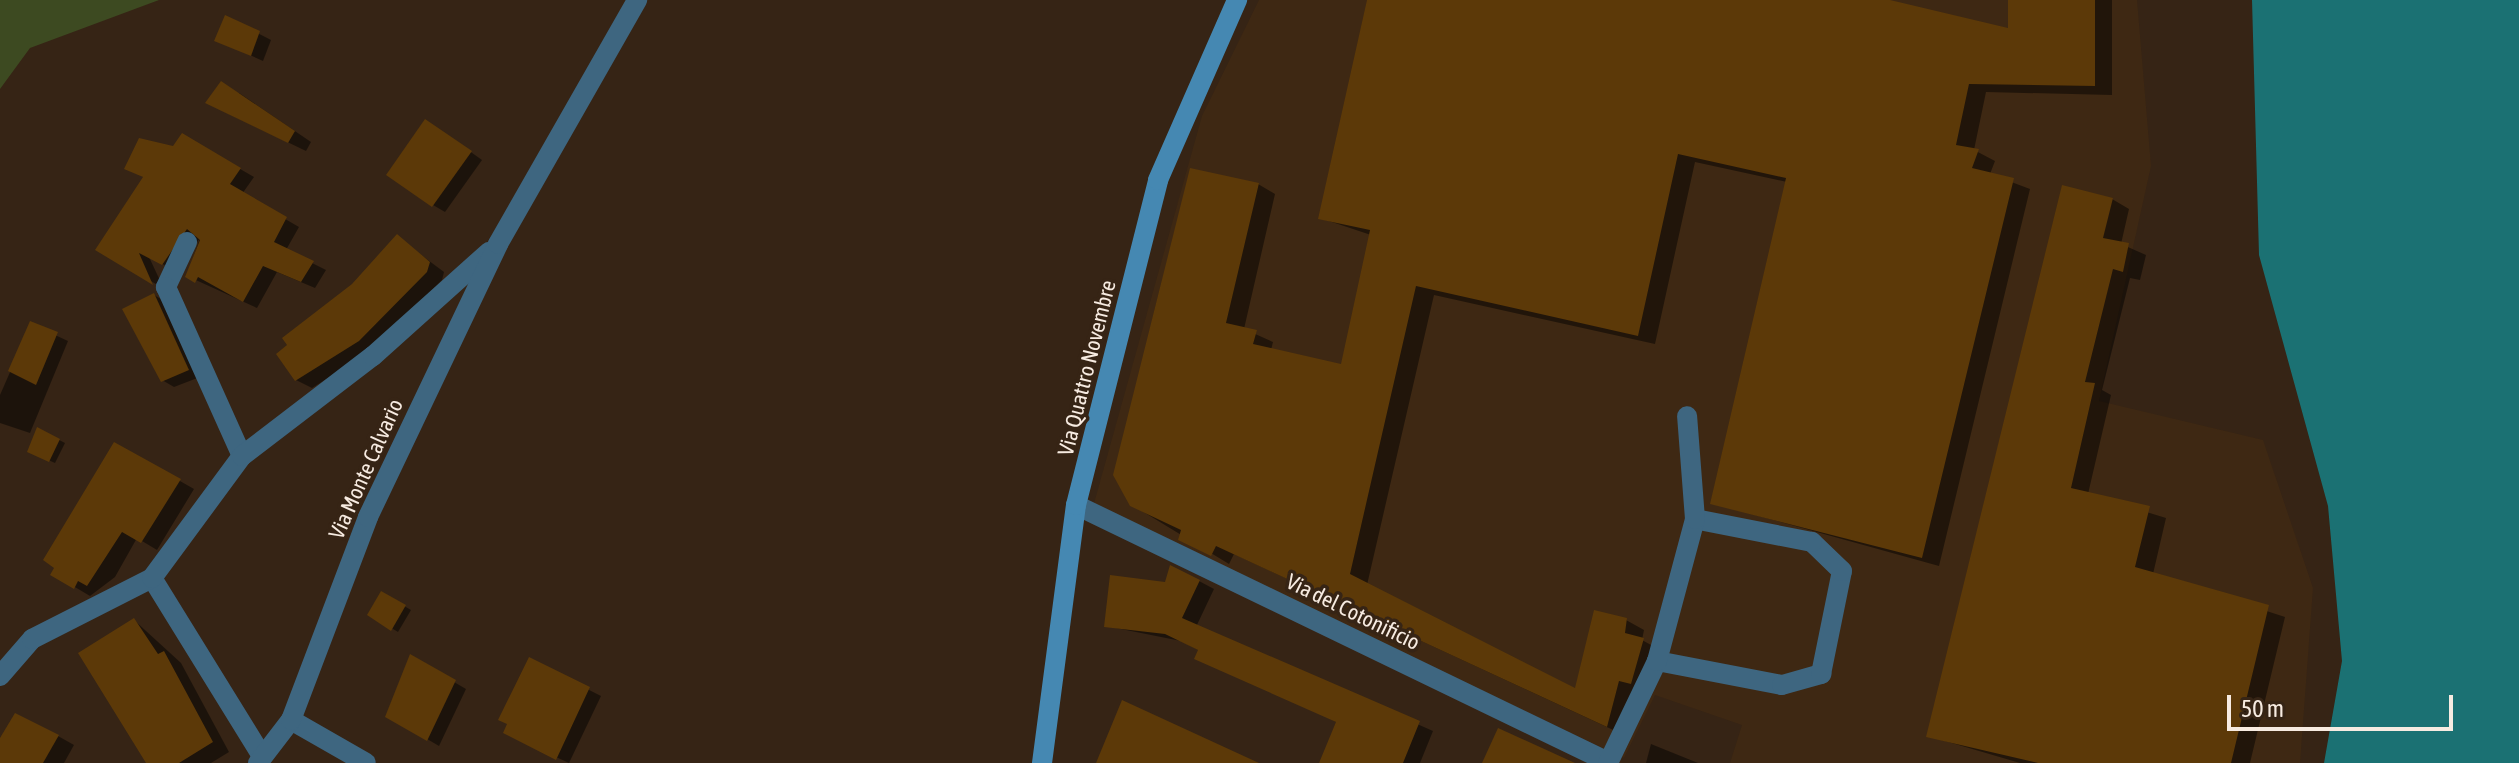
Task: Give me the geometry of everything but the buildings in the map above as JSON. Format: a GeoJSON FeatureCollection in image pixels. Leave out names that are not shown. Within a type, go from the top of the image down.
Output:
{"type":"FeatureCollection","features":[{"type":"Feature","properties":{"kind":"main road","name":"Via Quattro Novembre"},"geometry":{"type":"LineString","coordinates":[[1042,763],[1076,505],[1158,180],[1237,0]]}},
{"type":"Feature","properties":{"kind":"street","name":"Via Monte Calvario"},"geometry":{"type":"LineString","coordinates":[[291,720],[368,517],[498,244],[637,0]]}},
{"type":"Feature","properties":{"kind":"street"},"geometry":{"type":"LineString","coordinates":[[187,242],[166,287],[242,456]]}},
{"type":"Feature","properties":{"kind":"street","name":"Via Monte Calvario"},"geometry":{"type":"LineString","coordinates":[[0,676],[32,639],[152,578],[242,456],[373,356],[498,244]]}},
{"type":"Feature","properties":{"kind":"street","name":"Via del Cotonificio"},"geometry":{"type":"LineString","coordinates":[[1076,505],[1608,762],[1657,661],[1695,519],[1687,416]]}},
{"type":"Feature","properties":{"kind":"street"},"geometry":{"type":"LineString","coordinates":[[1657,661],[1782,685],[1821,674],[1842,571],[1812,542],[1695,519]]}},
{"type":"Feature","properties":{"kind":"street"},"geometry":{"type":"LineString","coordinates":[[152,578],[259,758],[291,720],[366,763]]}},
{"type":"Feature","properties":{"kind":"shaded area"},"geometry":{"type":"Polygon","coordinates":[[[1259,0],[2137,0],[2151,166],[2099,401],[2263,440],[2313,588],[2300,763],[1730,763],[1742,725],[1655,695],[1624,758],[1093,507],[1202,116],[1259,0]]]}},
{"type":"Feature","properties":{"kind":"green space"},"geometry":{"type":"Polygon","coordinates":[[[0,0],[159,0],[30,48],[0,89],[0,0]]]}},
{"type":"Feature","properties":{"kind":"water"},"geometry":{"type":"Polygon","coordinates":[[[2252,0],[2519,0],[2519,763],[2324,763],[2342,661],[2328,506],[2259,255],[2252,0]]]}}]}
